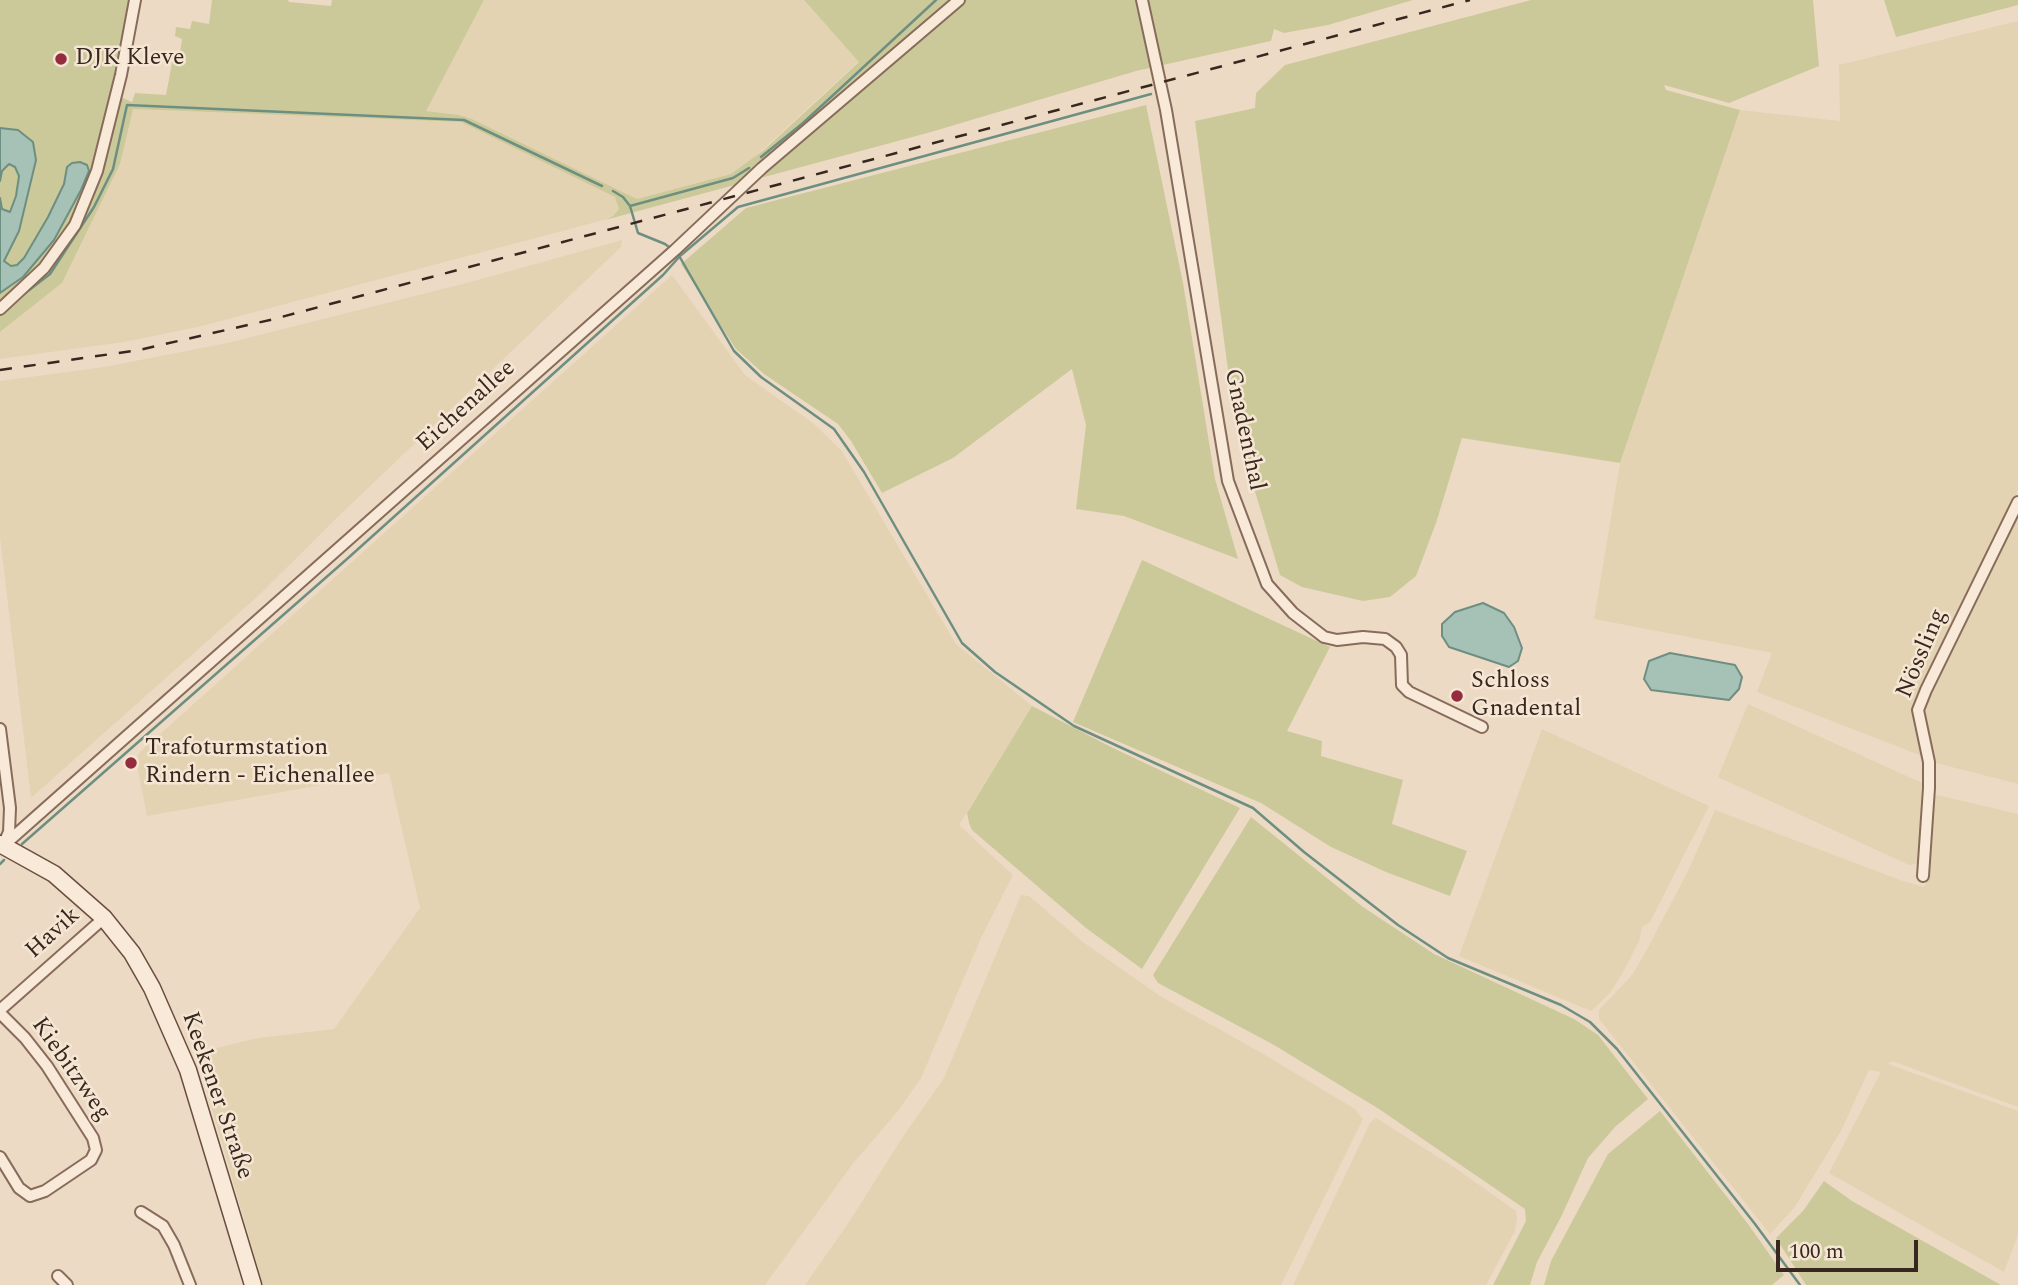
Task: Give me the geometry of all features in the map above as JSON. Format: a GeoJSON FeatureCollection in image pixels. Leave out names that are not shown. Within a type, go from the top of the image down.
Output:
{"type":"FeatureCollection","features":[{"type":"Feature","properties":{"kind":"main road","name":"Keekener Straße"},"geometry":{"type":"LineString","coordinates":[[1,845],[54,874],[104,918],[132,954],[171,1028],[201,1109],[253,1285]]}},
{"type":"Feature","properties":{"kind":"street"},"geometry":{"type":"LineString","coordinates":[[0,309],[44,268],[75,225],[97,172],[121,75],[135,0]]}},
{"type":"Feature","properties":{"kind":"street","name":"Eichenallee"},"geometry":{"type":"LineString","coordinates":[[1,845],[671,254],[762,168],[959,0]]}},
{"type":"Feature","properties":{"kind":"street","name":"Gnadenthal"},"geometry":{"type":"LineString","coordinates":[[1142,0],[1166,110],[1228,481],[1267,584],[1293,613],[1324,637],[1337,640],[1363,637],[1385,639],[1396,647],[1401,655],[1402,685],[1409,692],[1482,727]]}},
{"type":"Feature","properties":{"kind":"street","name":"Nössling"},"geometry":{"type":"LineString","coordinates":[[1923,876],[1929,788],[1928,762],[1918,710],[2018,502]]}},
{"type":"Feature","properties":{"kind":"street"},"geometry":{"type":"LineString","coordinates":[[0,729],[10,808],[9,832],[1,845]]}},
{"type":"Feature","properties":{"kind":"street","name":"Havik"},"geometry":{"type":"LineString","coordinates":[[0,1011],[104,918]]}},
{"type":"Feature","properties":{"kind":"street","name":"Kiebitzweg"},"geometry":{"type":"LineString","coordinates":[[0,1011],[47,1066],[93,1138],[96,1150],[91,1160],[46,1191],[30,1196],[19,1188],[0,1157]]}},
{"type":"Feature","properties":{"kind":"street"},"geometry":{"type":"LineString","coordinates":[[141,1212],[163,1226],[190,1285]]}},
{"type":"Feature","properties":{"kind":"street"},"geometry":{"type":"LineString","coordinates":[[58,1276],[67,1285]]}},
{"type":"Feature","properties":{"kind":"shaded area"},"geometry":{"type":"Polygon","coordinates":[[[0,0],[131,0],[114,94],[132,102],[135,93],[166,95],[174,52],[180,53],[182,39],[175,36],[176,27],[190,29],[192,21],[209,24],[212,0],[288,0],[331,6],[332,0],[484,0],[426,111],[472,119],[637,199],[731,174],[764,150],[859,62],[804,0],[1413,0],[1328,25],[1284,33],[1274,29],[1271,41],[1136,71],[931,132],[605,220],[619,209],[615,197],[461,122],[133,109],[120,164],[62,283],[0,332],[0,0]]]}},
{"type":"Feature","properties":{"kind":"shaded area"},"geometry":{"type":"Polygon","coordinates":[[[484,0],[804,0],[859,61],[746,165],[731,174],[637,199],[472,119],[425,111],[484,0]]]}},
{"type":"Feature","properties":{"kind":"shaded area"},"geometry":{"type":"Polygon","coordinates":[[[1531,0],[1813,0],[1819,66],[1729,103],[1664,85],[1666,90],[1740,110],[1620,463],[1462,438],[1436,523],[1416,576],[1390,597],[1363,601],[1302,587],[1280,575],[1242,448],[1228,370],[1195,121],[1255,108],[1256,93],[1285,65],[1531,0]]]}},
{"type":"Feature","properties":{"kind":"shaded area"},"geometry":{"type":"Polygon","coordinates":[[[1884,0],[2018,0],[2018,5],[1896,37],[1884,0]]]}},
{"type":"Feature","properties":{"kind":"shaded area"},"geometry":{"type":"Polygon","coordinates":[[[2018,21],[2018,491],[1927,674],[1914,718],[1922,756],[1757,692],[1772,653],[1594,619],[1620,463],[1740,110],[1840,121],[1839,65],[2018,21]]]}},
{"type":"Feature","properties":{"kind":"shaded area"},"geometry":{"type":"Polygon","coordinates":[[[1146,105],[1183,283],[1215,479],[1238,559],[1124,516],[1076,509],[1086,425],[1072,369],[953,458],[882,493],[838,424],[764,374],[736,349],[681,264],[746,208],[1146,105]]]}},
{"type":"Feature","properties":{"kind":"shaded area"},"geometry":{"type":"Polygon","coordinates":[[[132,109],[461,122],[615,197],[620,209],[604,220],[198,327],[124,342],[0,359],[0,332],[62,283],[120,164],[132,109]]]}},
{"type":"Feature","properties":{"kind":"shaded area"},"geometry":{"type":"Polygon","coordinates":[[[0,128],[18,130],[33,142],[36,160],[19,231],[4,261],[11,266],[17,265],[24,258],[48,217],[64,184],[67,167],[80,162],[87,165],[89,171],[54,240],[23,277],[0,293],[0,198],[2,209],[10,212],[19,176],[15,167],[9,164],[2,171],[0,181],[0,128]]]}},
{"type":"Feature","properties":{"kind":"shaded area"},"geometry":{"type":"Polygon","coordinates":[[[622,240],[621,247],[256,598],[31,798],[0,537],[0,381],[104,367],[227,343],[470,282],[622,240]]]}},
{"type":"Feature","properties":{"kind":"shaded area"},"geometry":{"type":"Polygon","coordinates":[[[672,275],[745,375],[813,423],[842,451],[956,644],[1032,706],[959,825],[1013,875],[981,938],[921,1078],[898,1111],[851,1166],[765,1285],[263,1285],[196,1053],[258,1038],[334,1029],[420,908],[389,773],[147,816],[136,760],[140,752],[672,275]]]}},
{"type":"Feature","properties":{"kind":"shaded area"},"geometry":{"type":"Polygon","coordinates":[[[2018,511],[2018,784],[1932,762],[1923,708],[2018,511]]]}},
{"type":"Feature","properties":{"kind":"shaded area"},"geometry":{"type":"Polygon","coordinates":[[[1142,560],[1330,647],[1287,731],[1322,741],[1321,756],[1403,780],[1392,824],[1467,851],[1450,896],[1386,872],[1331,847],[1261,803],[1073,722],[1142,560]]]}},
{"type":"Feature","properties":{"kind":"shaded area"},"geometry":{"type":"Polygon","coordinates":[[[1483,603],[1504,613],[1514,627],[1522,648],[1518,661],[1509,667],[1449,647],[1442,636],[1442,624],[1455,612],[1483,603]]]}},
{"type":"Feature","properties":{"kind":"shaded area"},"geometry":{"type":"Polygon","coordinates":[[[1670,653],[1735,665],[1742,677],[1739,689],[1729,700],[1651,690],[1644,679],[1649,661],[1670,653]]]}},
{"type":"Feature","properties":{"kind":"shaded area"},"geometry":{"type":"Polygon","coordinates":[[[1748,704],[1922,783],[1918,863],[1909,865],[1718,777],[1748,704]]]}},
{"type":"Feature","properties":{"kind":"shaded area"},"geometry":{"type":"Polygon","coordinates":[[[1032,706],[1240,808],[1142,969],[1086,928],[972,830],[969,823],[967,813],[1032,706]]]}},
{"type":"Feature","properties":{"kind":"shaded area"},"geometry":{"type":"Polygon","coordinates":[[[1542,729],[1709,806],[1650,922],[1642,927],[1640,939],[1625,969],[1610,993],[1591,1011],[1459,956],[1542,729]]]}},
{"type":"Feature","properties":{"kind":"shaded area"},"geometry":{"type":"Polygon","coordinates":[[[1937,795],[2018,814],[2018,1107],[1892,1061],[1888,1064],[2018,1111],[2018,1235],[2004,1272],[1829,1173],[1881,1072],[1869,1070],[1841,1131],[1794,1208],[1770,1234],[1599,1019],[1599,1010],[1632,975],[1646,951],[1688,871],[1715,810],[1924,887],[1930,876],[1932,799],[1937,795]]]}},
{"type":"Feature","properties":{"kind":"shaded area"},"geometry":{"type":"Polygon","coordinates":[[[1251,817],[1363,907],[1434,954],[1574,1019],[1598,1035],[1648,1099],[1615,1127],[1588,1158],[1537,1262],[1530,1285],[1493,1285],[1526,1221],[1525,1209],[1379,1109],[1274,1045],[1158,983],[1153,975],[1251,817]]]}},
{"type":"Feature","properties":{"kind":"shaded area"},"geometry":{"type":"Polygon","coordinates":[[[1021,895],[1029,896],[1083,942],[1160,996],[1355,1109],[1363,1119],[1281,1285],[805,1285],[944,1078],[1021,895]]]}},
{"type":"Feature","properties":{"kind":"shaded area"},"geometry":{"type":"Polygon","coordinates":[[[1660,1111],[1784,1275],[1772,1285],[1544,1285],[1551,1261],[1608,1154],[1660,1111]]]}},
{"type":"Feature","properties":{"kind":"shaded area"},"geometry":{"type":"Polygon","coordinates":[[[1376,1118],[1454,1167],[1516,1211],[1515,1231],[1486,1285],[1293,1285],[1370,1123],[1376,1118]]]}},
{"type":"Feature","properties":{"kind":"shaded area"},"geometry":{"type":"Polygon","coordinates":[[[1824,1181],[1852,1201],[2001,1285],[1806,1285],[1776,1238],[1803,1211],[1824,1181]]]}},
{"type":"Feature","properties":{"kind":"waterway"},"geometry":{"type":"LineString","coordinates":[[761,157],[803,123],[936,0]]}},
{"type":"Feature","properties":{"kind":"waterway"},"geometry":{"type":"LineString","coordinates":[[22,844],[347,559],[663,275],[680,256],[738,207],[1151,94]]}},
{"type":"Feature","properties":{"kind":"waterway"},"geometry":{"type":"LineString","coordinates":[[20,297],[50,274],[94,207],[113,169],[127,105],[464,120],[602,186]]}},
{"type":"Feature","properties":{"kind":"waterway"},"geometry":{"type":"LineString","coordinates":[[630,206],[733,178],[749,168]]}},
{"type":"Feature","properties":{"kind":"waterway"},"geometry":{"type":"LineString","coordinates":[[613,191],[623,197],[630,206],[638,233],[673,250]]}},
{"type":"Feature","properties":{"kind":"waterway"},"geometry":{"type":"LineString","coordinates":[[678,254],[734,351],[761,377],[834,429],[864,472],[962,643],[995,672],[1074,726],[1253,808],[1304,852],[1398,925],[1448,958],[1561,1005],[1590,1022],[1617,1049],[1800,1285]]}},
{"type":"Feature","properties":{"kind":"waterway"},"geometry":{"type":"LineString","coordinates":[[0,864],[4,860]]}},
{"type":"Feature","properties":{"kind":"railway"},"geometry":{"type":"LineString","coordinates":[[0,370],[139,350],[274,319],[1470,0]]}},
{"type":"Feature","properties":{"kind":"place","name":"DJK Kleve"},"geometry":{"type":"Point","coordinates":[61,59]}},
{"type":"Feature","properties":{"kind":"place","name":"Schloss Gnadental"},"geometry":{"type":"Point","coordinates":[1457,696]}},
{"type":"Feature","properties":{"kind":"place","name":"Trafoturmstation Rindern - Eichenallee"},"geometry":{"type":"Point","coordinates":[131,763]}}]}
